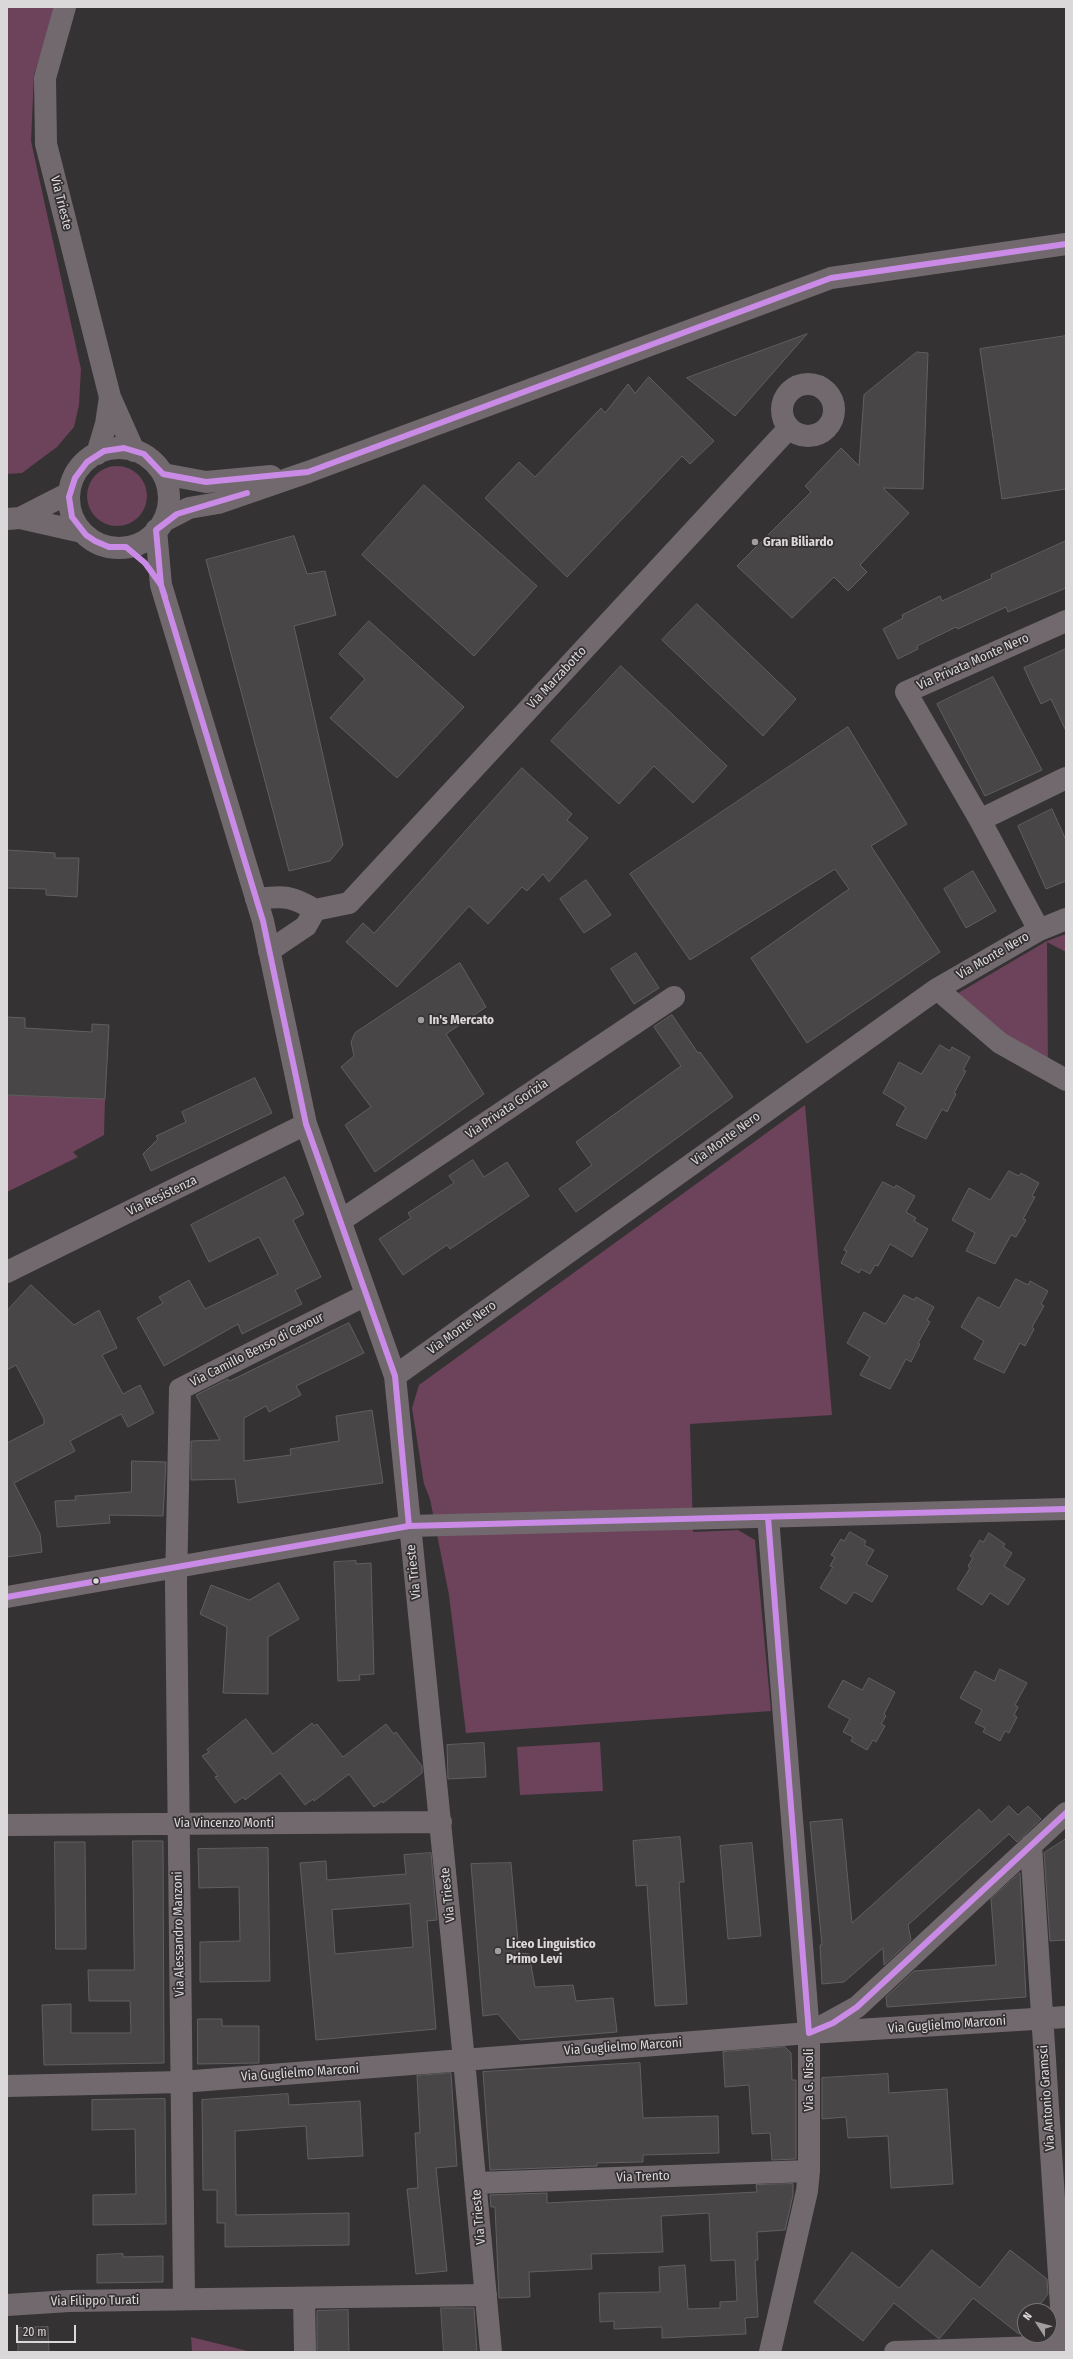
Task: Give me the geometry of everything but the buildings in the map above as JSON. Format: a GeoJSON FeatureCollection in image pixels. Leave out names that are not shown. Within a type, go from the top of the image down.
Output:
{"type":"FeatureCollection","features":[{"type":"Feature","properties":{"kind":"street","name":"Via Trieste"},"geometry":{"type":"LineString","coordinates":[[65,7],[45,78],[46,144],[110,397],[134,451]]}},
{"type":"Feature","properties":{"kind":"street"},"geometry":{"type":"LineString","coordinates":[[160,526],[189,508],[218,503],[308,472],[831,278],[1066,244]]}},
{"type":"Feature","properties":{"kind":"street","name":"Via Trieste"},"geometry":{"type":"LineString","coordinates":[[97,454],[106,424],[110,397]]}},
{"type":"Feature","properties":{"kind":"street","name":"Via Marzabotto"},"geometry":{"type":"LineString","coordinates":[[315,910],[349,902],[789,428]]}},
{"type":"Feature","properties":{"kind":"street"},"geometry":{"type":"LineString","coordinates":[[124,448],[134,451],[143,454],[157,465],[164,474],[167,483],[169,503],[160,526],[151,537],[134,546],[114,548],[96,543],[82,532],[71,513],[69,493],[75,474],[88,459],[105,450],[124,448]]}},
{"type":"Feature","properties":{"kind":"street"},"geometry":{"type":"LineString","coordinates":[[164,474],[206,482],[308,472]]}},
{"type":"Feature","properties":{"kind":"street"},"geometry":{"type":"LineString","coordinates":[[14,519],[69,493]]}},
{"type":"Feature","properties":{"kind":"street"},"geometry":{"type":"LineString","coordinates":[[14,519],[82,532]]}},
{"type":"Feature","properties":{"kind":"street","name":"Via Trieste"},"geometry":{"type":"LineString","coordinates":[[160,526],[161,585],[256,899],[269,951],[306,1124],[395,1376],[441,1822],[491,2352]]}},
{"type":"Feature","properties":{"kind":"street","name":"Via Trieste"},"geometry":{"type":"LineString","coordinates":[[126,547],[145,563],[161,585]]}},
{"type":"Feature","properties":{"kind":"street","name":"Via Privata Monte Nero"},"geometry":{"type":"LineString","coordinates":[[1039,930],[980,820],[906,692],[1066,621]]}},
{"type":"Feature","properties":{"kind":"street"},"geometry":{"type":"LineString","coordinates":[[980,820],[1066,778]]}},
{"type":"Feature","properties":{"kind":"street"},"geometry":{"type":"LineString","coordinates":[[256,899],[280,897],[297,899],[315,910],[306,926],[269,951]]}},
{"type":"Feature","properties":{"kind":"street","name":"Via Monte Nero"},"geometry":{"type":"LineString","coordinates":[[395,1376],[937,989],[1039,930],[1066,919]]}},
{"type":"Feature","properties":{"kind":"street"},"geometry":{"type":"LineString","coordinates":[[937,989],[1000,1043],[1066,1080]]}},
{"type":"Feature","properties":{"kind":"street","name":"Via Privata Gorizia"},"geometry":{"type":"LineString","coordinates":[[340,1221],[674,997]]}},
{"type":"Feature","properties":{"kind":"street","name":"Via Resistenza"},"geometry":{"type":"LineString","coordinates":[[11,1273],[306,1124]]}},
{"type":"Feature","properties":{"kind":"street","name":"Via Camillo Benso di Cavour"},"geometry":{"type":"LineString","coordinates":[[176,1568],[180,1389],[366,1295]]}},
{"type":"Feature","properties":{"kind":"street"},"geometry":{"type":"LineString","coordinates":[[7,1597],[410,1526],[768,1517],[817,1514],[1066,1509]]}},
{"type":"Feature","properties":{"kind":"street","name":"Via G. Nisoli"},"geometry":{"type":"LineString","coordinates":[[768,1517],[809,2033],[809,2171],[807,2191],[770,2352]]}},
{"type":"Feature","properties":{"kind":"street","name":"Via Alessandro Manzoni"},"geometry":{"type":"LineString","coordinates":[[176,1568],[177,1824],[184,2300]]}},
{"type":"Feature","properties":{"kind":"street"},"geometry":{"type":"LineString","coordinates":[[809,2033],[833,2023],[857,2007],[1066,1813]]}},
{"type":"Feature","properties":{"kind":"street","name":"Via Vincenzo Monti"},"geometry":{"type":"LineString","coordinates":[[7,1824],[441,1822]]}},
{"type":"Feature","properties":{"kind":"street","name":"Via Antonio Gramsci"},"geometry":{"type":"LineString","coordinates":[[1031,1845],[1041,2019],[1065,2348]]}},
{"type":"Feature","properties":{"kind":"street","name":"Via Guglielmo Marconi"},"geometry":{"type":"LineString","coordinates":[[181,2082],[809,2033],[1066,2017]]}},
{"type":"Feature","properties":{"kind":"street"},"geometry":{"type":"LineString","coordinates":[[7,2086],[181,2082]]}},
{"type":"Feature","properties":{"kind":"street","name":"Via Trento"},"geometry":{"type":"LineString","coordinates":[[476,2183],[809,2171]]}},
{"type":"Feature","properties":{"kind":"street","name":"Via Filippo Turati"},"geometry":{"type":"LineString","coordinates":[[7,2305],[69,2301],[486,2295]]}},
{"type":"Feature","properties":{"kind":"street"},"geometry":{"type":"LineString","coordinates":[[304,2298],[305,2352]]}},
{"type":"Feature","properties":{"kind":"street"},"geometry":{"type":"LineString","coordinates":[[895,2352],[1065,2348]]}},
{"type":"Feature","properties":{"kind":"shaded area"},"geometry":{"type":"Polygon","coordinates":[[[7,7],[56,7],[34,75],[31,141],[81,369],[79,405],[74,427],[57,447],[22,473],[7,474],[7,7]]]}},
{"type":"Feature","properties":{"kind":"shaded area"},"geometry":{"type":"Polygon","coordinates":[[[111,466],[123,466],[134,471],[142,479],[147,490],[145,508],[134,521],[123,526],[111,526],[100,521],[92,513],[87,502],[87,490],[92,479],[100,471],[111,466]]]}},
{"type":"Feature","properties":{"kind":"shaded area"},"geometry":{"type":"Polygon","coordinates":[[[1066,934],[1066,952],[1047,942],[1048,1069],[948,999],[1047,941],[1066,934]]]}},
{"type":"Feature","properties":{"kind":"shaded area"},"geometry":{"type":"Polygon","coordinates":[[[7,1095],[105,1099],[104,1135],[73,1152],[78,1157],[7,1192],[7,1095]]]}},
{"type":"Feature","properties":{"kind":"shaded area"},"geometry":{"type":"Polygon","coordinates":[[[805,1105],[832,1415],[690,1424],[693,1532],[738,1530],[755,1540],[771,1711],[466,1733],[449,1595],[430,1499],[424,1484],[412,1408],[419,1385],[805,1105]]]}},
{"type":"Feature","properties":{"kind":"shaded area"},"geometry":{"type":"Polygon","coordinates":[[[600,1742],[603,1791],[520,1795],[517,1747],[600,1742]]]}},
{"type":"Feature","properties":{"kind":"shaded area"},"geometry":{"type":"Polygon","coordinates":[[[191,2337],[252,2352],[192,2352],[191,2337]]]}},
{"type":"Feature","properties":{"kind":"transit line"},"geometry":{"type":"LineString","coordinates":[[409,1526],[395,1376],[306,1124],[263,921],[161,585],[145,563],[126,547],[109,547],[86,535],[72,517],[69,497],[75,478],[87,462],[104,451],[124,448],[144,454],[163,474],[206,482],[308,472],[831,278],[1066,244]]}},
{"type":"Feature","properties":{"kind":"transit line"},"geometry":{"type":"LineString","coordinates":[[165,597],[161,585],[156,530],[177,514],[247,493]]}},
{"type":"Feature","properties":{"kind":"transit line"},"geometry":{"type":"LineString","coordinates":[[7,1597],[409,1526],[1066,1509]]}},
{"type":"Feature","properties":{"kind":"transit line"},"geometry":{"type":"LineString","coordinates":[[768,1517],[809,2033],[833,2023],[857,2007],[1066,1813]]}},
{"type":"Feature","properties":{"kind":"place","name":"Gran Biliardo"},"geometry":{"type":"Point","coordinates":[755,542]}},
{"type":"Feature","properties":{"kind":"place","name":"In's Mercato"},"geometry":{"type":"Point","coordinates":[421,1020]}},
{"type":"Feature","properties":{"kind":"place","name":"Liceo Linguistico Primo Levi"},"geometry":{"type":"Point","coordinates":[498,1951]}}]}
